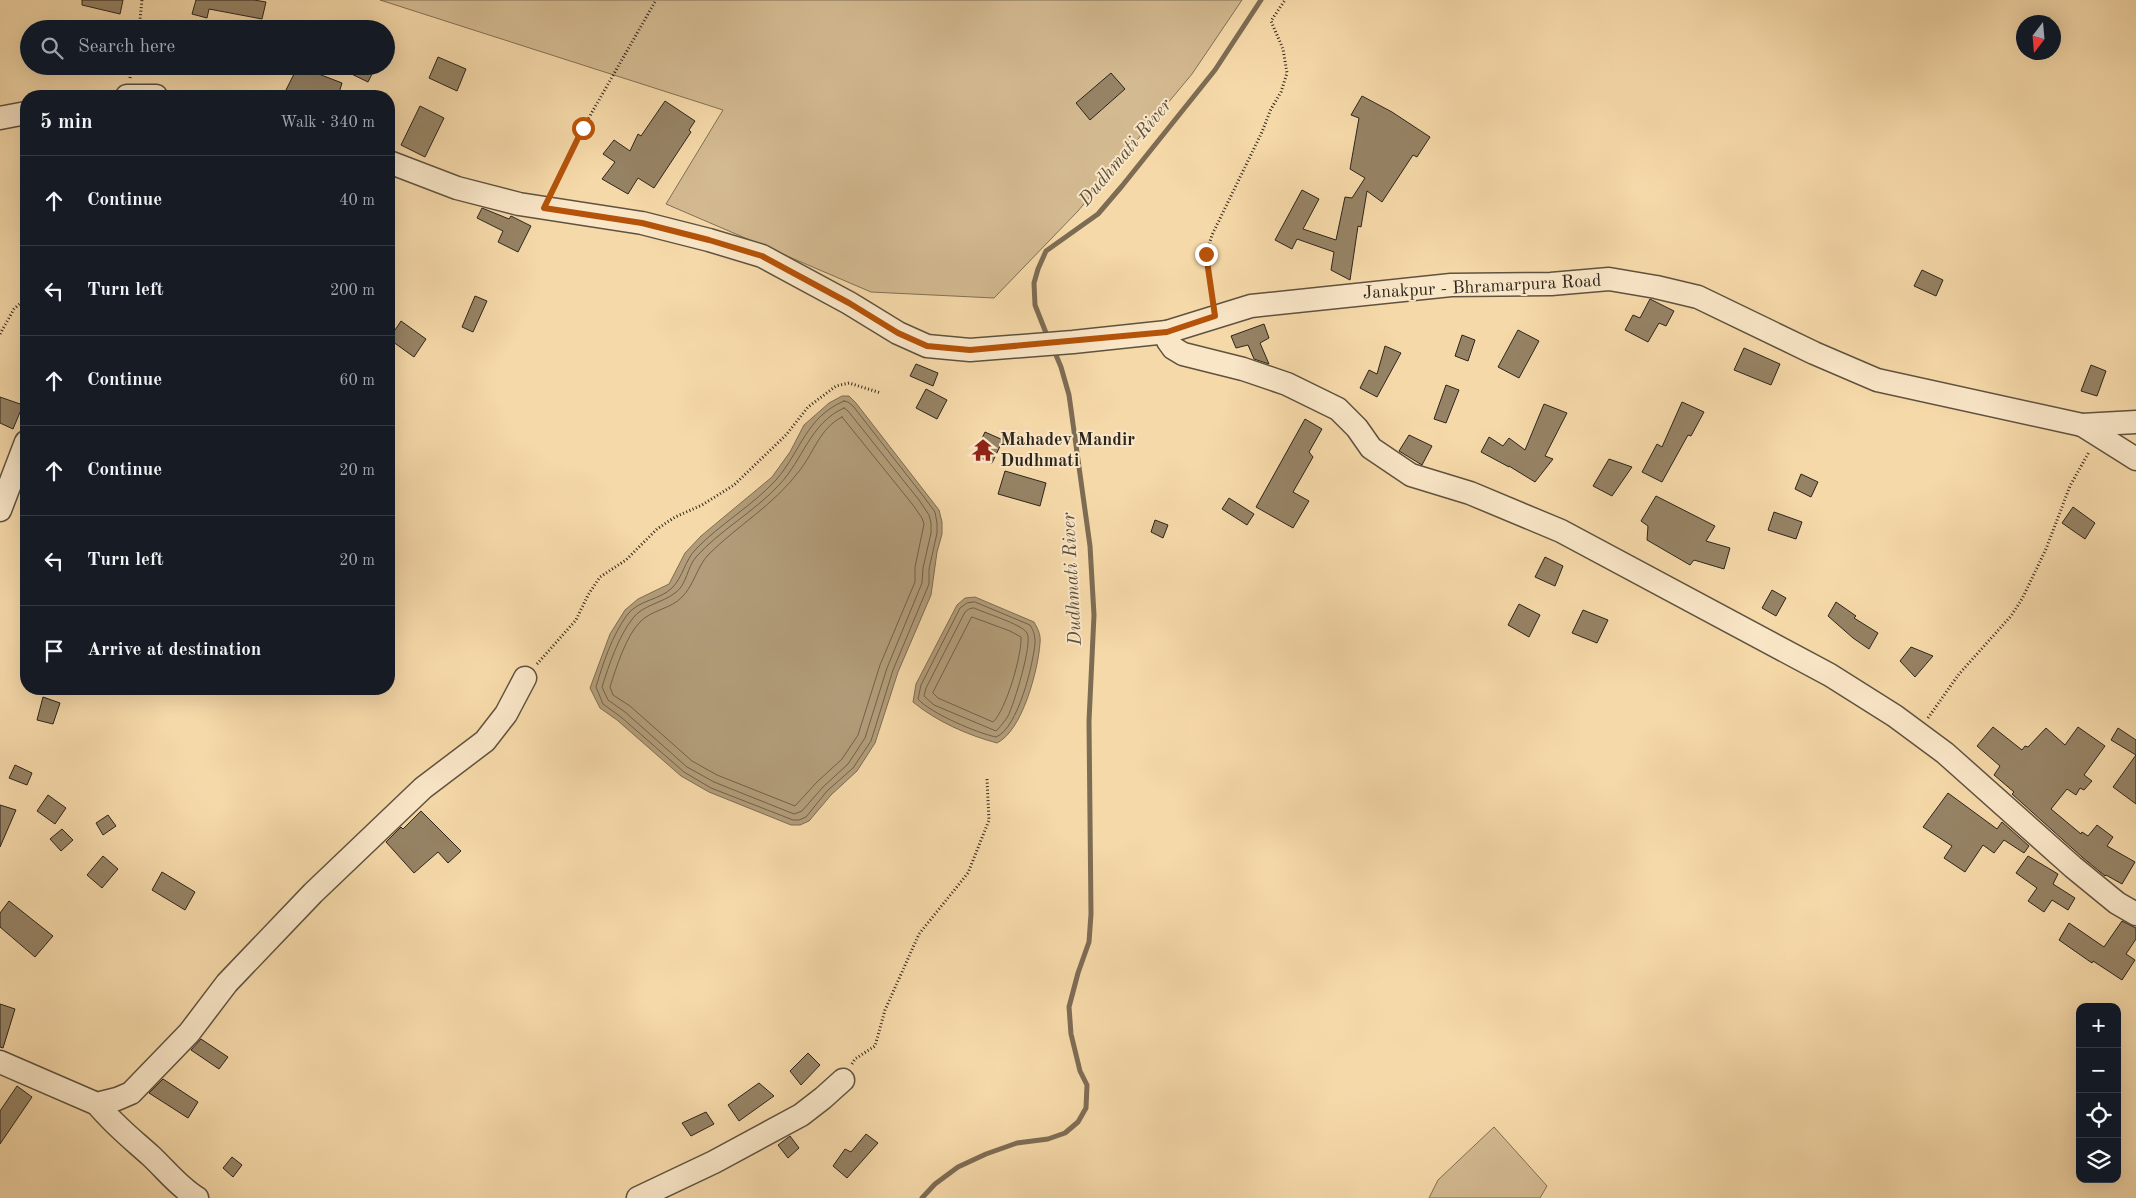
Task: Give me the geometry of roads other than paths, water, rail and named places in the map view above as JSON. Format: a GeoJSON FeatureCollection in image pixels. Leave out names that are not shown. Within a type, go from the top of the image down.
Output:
{"type":"FeatureCollection","features":[{"type":"Feature","properties":{"kind":"street"},"geometry":{"type":"LineString","coordinates":[[0,118],[20,115]]}},
{"type":"Feature","properties":{"kind":"street","name":"Janakpur - Bhramarpura Road"},"geometry":{"type":"LineString","coordinates":[[395,164],[457,188],[518,204],[642,223],[762,256],[841,298],[898,333],[927,346],[970,350],[1073,342],[1167,332],[1251,306],[1451,285],[1551,284],[1609,279],[1698,297],[1877,380],[2090,430],[2136,422]]}},
{"type":"Feature","properties":{"kind":"street"},"geometry":{"type":"LineString","coordinates":[[1167,332],[1168,341],[1172,348],[1183,354],[1243,369],[1287,384],[1317,397],[1338,409],[1357,428],[1372,448],[1411,475],[1470,493],[1560,530],[1830,675],[1918,732],[1945,753],[2073,867],[2116,902],[2136,914]]}},
{"type":"Feature","properties":{"kind":"street"},"geometry":{"type":"LineString","coordinates":[[2090,430],[2136,459]]}},
{"type":"Feature","properties":{"kind":"street"},"geometry":{"type":"LineString","coordinates":[[0,510],[20,458]]}},
{"type":"Feature","properties":{"kind":"street"},"geometry":{"type":"LineString","coordinates":[[97,1104],[131,1093],[189,1033],[227,983],[313,892],[423,788],[485,740],[506,714],[525,678]]}},
{"type":"Feature","properties":{"kind":"street"},"geometry":{"type":"LineString","coordinates":[[0,1062],[97,1104],[112,1123],[152,1157],[168,1175],[197,1198]]}},
{"type":"Feature","properties":{"kind":"street"},"geometry":{"type":"LineString","coordinates":[[638,1198],[714,1162],[801,1115],[843,1080]]}},
{"type":"Feature","properties":{"kind":"water"},"geometry":{"type":"Polygon","coordinates":[[[842,396],[849,396],[856,403],[939,510],[942,534],[937,552],[931,595],[898,672],[875,743],[857,771],[831,795],[809,821],[800,825],[791,825],[709,792],[681,776],[617,720],[600,708],[590,688],[610,634],[625,610],[638,599],[669,584],[685,553],[701,536],[772,477],[790,452],[804,425],[829,403],[842,396]]]}},
{"type":"Feature","properties":{"kind":"water"},"geometry":{"type":"Polygon","coordinates":[[[975,597],[1034,622],[1040,637],[1039,655],[1027,699],[1014,726],[997,743],[952,727],[913,702],[916,684],[957,605],[965,598],[975,597]]]}},
{"type":"Feature","properties":{"kind":"waterway","name":"Dudhmati River"},"geometry":{"type":"LineString","coordinates":[[1048,338],[1035,305],[1034,283],[1046,251],[1098,214],[1122,186],[1215,70],[1261,0]]}},
{"type":"Feature","properties":{"kind":"waterway","name":"Dudhmati River"},"geometry":{"type":"LineString","coordinates":[[922,1198],[935,1184],[958,1167],[986,1154],[1017,1143],[1048,1139],[1065,1133],[1078,1122],[1086,1108],[1087,1085],[1080,1071],[1071,1034],[1069,1007],[1089,942],[1091,914],[1089,721],[1094,615],[1090,546],[1069,395],[1053,348]]}},
{"type":"Feature","properties":{"kind":"place","name":"Mahadev Mandir Dudhmati"},"geometry":{"type":"Point","coordinates":[983,450]}}]}
